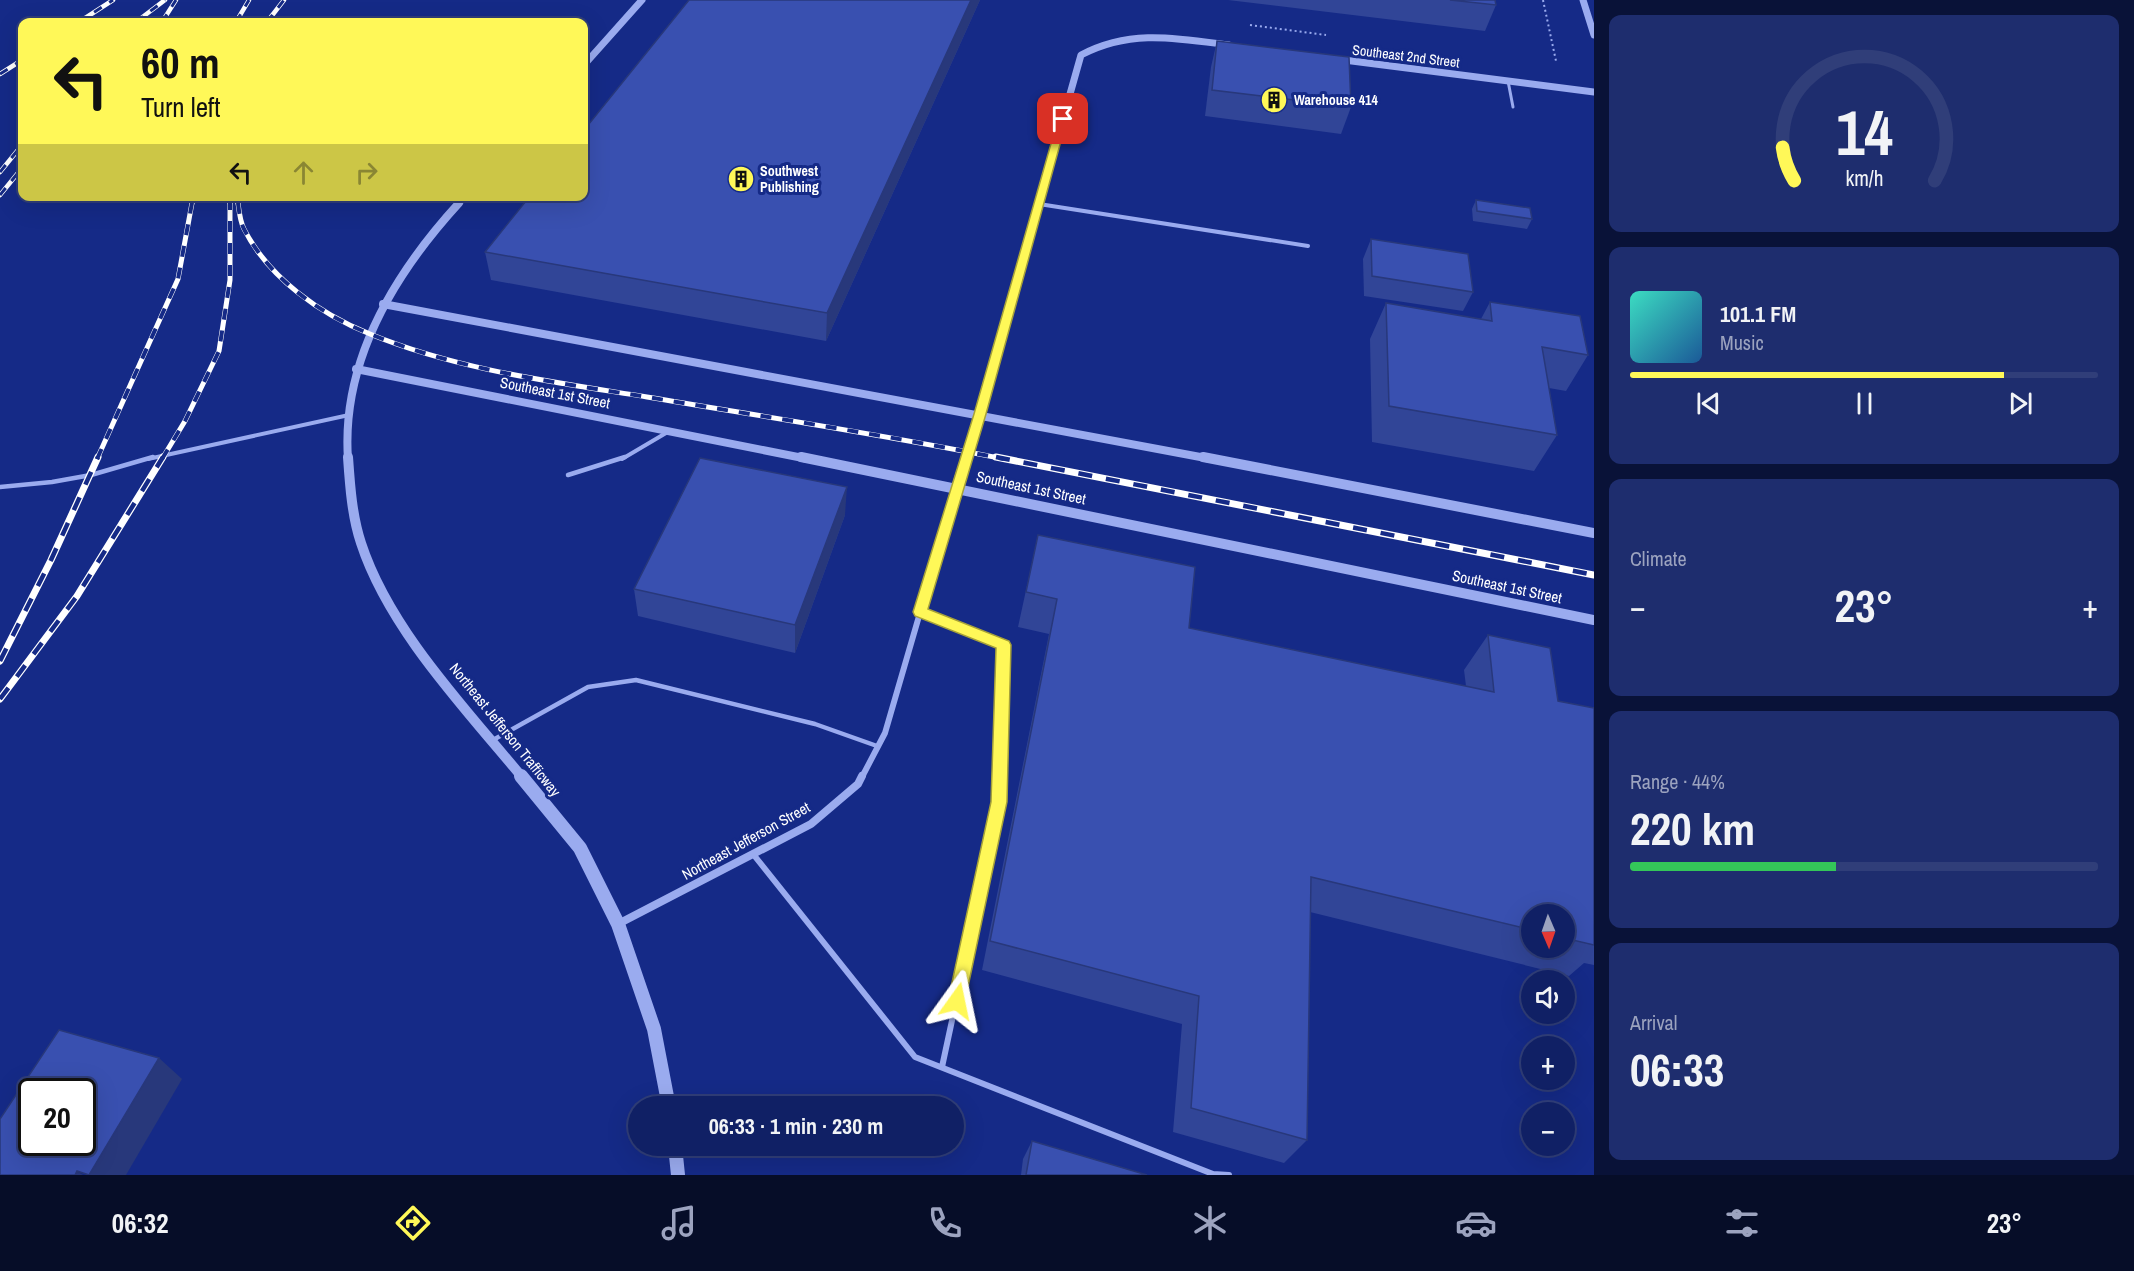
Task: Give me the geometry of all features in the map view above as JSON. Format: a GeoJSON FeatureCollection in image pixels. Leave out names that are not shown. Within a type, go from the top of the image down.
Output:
{"type":"FeatureCollection","features":[{"type":"Feature","properties":{"kind":"street"},"geometry":{"type":"LineString","coordinates":[[588,61],[642,0]]}},
{"type":"Feature","properties":{"kind":"street"},"geometry":{"type":"LineString","coordinates":[[1583,0],[1594,35]]}},
{"type":"Feature","properties":{"kind":"street"},"geometry":{"type":"LineString","coordinates":[[957,488],[1081,55],[1109,42],[1154,37],[1240,47]]}},
{"type":"Feature","properties":{"kind":"street","name":"Southeast 2nd Street"},"geometry":{"type":"LineString","coordinates":[[1333,59],[1594,92]]}},
{"type":"Feature","properties":{"kind":"street","name":"Northeast Jefferson Trafficway"},"geometry":{"type":"LineString","coordinates":[[460,201],[428,237],[383,304],[356,369],[349,415],[347,450],[350,492],[361,543],[384,597],[437,674],[580,848],[618,924],[654,1029],[667,1096]]}},
{"type":"Feature","properties":{"kind":"street"},"geometry":{"type":"LineString","coordinates":[[383,304],[980,414],[1594,533]]}},
{"type":"Feature","properties":{"kind":"street","name":"Southeast 1st Street"},"geometry":{"type":"LineString","coordinates":[[356,369],[957,488],[1594,620]]}},
{"type":"Feature","properties":{"kind":"street","name":"Northeast Jefferson Street"},"geometry":{"type":"LineString","coordinates":[[618,924],[811,824],[858,784],[885,733],[957,488]]}},
{"type":"Feature","properties":{"kind":"street"},"geometry":{"type":"LineString","coordinates":[[676,1156],[678,1175]]}},
{"type":"Feature","properties":{"kind":"lane"},"geometry":{"type":"LineString","coordinates":[[1508,81],[1513,107]]}},
{"type":"Feature","properties":{"kind":"lane"},"geometry":{"type":"LineString","coordinates":[[1039,204],[1308,246]]}},
{"type":"Feature","properties":{"kind":"lane"},"geometry":{"type":"LineString","coordinates":[[0,487],[91,475],[164,454],[349,415]]}},
{"type":"Feature","properties":{"kind":"lane"},"geometry":{"type":"LineString","coordinates":[[568,475],[607,466],[636,454],[668,431]]}},
{"type":"Feature","properties":{"kind":"lane"},"geometry":{"type":"LineString","coordinates":[[920,612],[1004,645],[999,802],[942,1067]]}},
{"type":"Feature","properties":{"kind":"lane"},"geometry":{"type":"LineString","coordinates":[[491,740],[588,687],[636,680],[815,724],[878,746]]}},
{"type":"Feature","properties":{"kind":"lane"},"geometry":{"type":"LineString","coordinates":[[753,854],[915,1057],[1213,1174],[1229,1175]]}},
{"type":"Feature","properties":{"kind":"path"},"geometry":{"type":"LineString","coordinates":[[1544,0],[1556,64]]}},
{"type":"Feature","properties":{"kind":"building","name":"Southwest Publishing"},"geometry":{"type":"Polygon","coordinates":[[[689,0],[971,0],[827,313],[485,252],[526,201],[588,201],[588,125],[689,0]]]}},
{"type":"Feature","properties":{"kind":"building"},"geometry":{"type":"Polygon","coordinates":[[[1450,0],[1495,0],[1496,5],[1450,0]]]}},
{"type":"Feature","properties":{"kind":"building"},"geometry":{"type":"Polygon","coordinates":[[[1217,41],[1349,57],[1351,107],[1212,90],[1217,41]]]}},
{"type":"Feature","properties":{"kind":"building"},"geometry":{"type":"Polygon","coordinates":[[[1476,200],[1530,208],[1532,219],[1477,211],[1476,200]]]}},
{"type":"Feature","properties":{"kind":"building"},"geometry":{"type":"Polygon","coordinates":[[[1371,239],[1468,254],[1473,292],[1372,276],[1371,239]]]}},
{"type":"Feature","properties":{"kind":"building"},"geometry":{"type":"Polygon","coordinates":[[[1490,302],[1580,316],[1588,355],[1542,347],[1557,435],[1389,406],[1386,303],[1492,321],[1490,302]]]}},
{"type":"Feature","properties":{"kind":"building"},"geometry":{"type":"Polygon","coordinates":[[[700,458],[847,487],[795,625],[634,589],[700,458]]]}},
{"type":"Feature","properties":{"kind":"building"},"geometry":{"type":"Polygon","coordinates":[[[1038,535],[1195,567],[1189,628],[1494,692],[1488,635],[1550,648],[1558,701],[1594,708],[1594,945],[1575,941],[1575,904],[1521,904],[1521,927],[1311,877],[1307,1140],[1191,1108],[1199,996],[990,941],[1057,599],[1026,592],[1038,535]]]}},
{"type":"Feature","properties":{"kind":"building"},"geometry":{"type":"Polygon","coordinates":[[[59,1030],[159,1058],[89,1175],[77,1171],[75,1175],[0,1175],[0,1119],[18,1092],[18,1156],[96,1156],[96,1078],[27,1078],[59,1030]]]}},
{"type":"Feature","properties":{"kind":"building"},"geometry":{"type":"Polygon","coordinates":[[[1032,1141],[1147,1175],[1026,1175],[1032,1141]]]}},
{"type":"Feature","properties":{"kind":"railway"},"geometry":{"type":"LineString","coordinates":[[85,18],[113,0]]}},
{"type":"Feature","properties":{"kind":"railway"},"geometry":{"type":"LineString","coordinates":[[141,18],[165,0]]}},
{"type":"Feature","properties":{"kind":"railway"},"geometry":{"type":"LineString","coordinates":[[165,18],[176,0]]}},
{"type":"Feature","properties":{"kind":"railway"},"geometry":{"type":"LineString","coordinates":[[238,18],[249,0]]}},
{"type":"Feature","properties":{"kind":"railway"},"geometry":{"type":"LineString","coordinates":[[270,18],[284,0]]}},
{"type":"Feature","properties":{"kind":"railway"},"geometry":{"type":"LineString","coordinates":[[0,74],[18,63]]}},
{"type":"Feature","properties":{"kind":"railway"},"geometry":{"type":"LineString","coordinates":[[0,172],[18,150]]}},
{"type":"Feature","properties":{"kind":"railway"},"geometry":{"type":"LineString","coordinates":[[0,195],[18,173]]}},
{"type":"Feature","properties":{"kind":"railway"},"geometry":{"type":"LineString","coordinates":[[162,459],[185,421],[219,351],[230,280],[230,201]]}},
{"type":"Feature","properties":{"kind":"railway"},"geometry":{"type":"LineString","coordinates":[[97,459],[178,279],[192,203]]}},
{"type":"Feature","properties":{"kind":"railway"},"geometry":{"type":"LineString","coordinates":[[238,203],[243,226],[255,247],[267,263],[298,292],[351,326],[403,346],[472,366],[542,380],[871,434],[1004,459]]}},
{"type":"Feature","properties":{"kind":"railway"},"geometry":{"type":"LineString","coordinates":[[0,661],[51,560],[98,457]]}},
{"type":"Feature","properties":{"kind":"railway"},"geometry":{"type":"LineString","coordinates":[[0,699],[77,596],[163,457]]}},
{"type":"Feature","properties":{"kind":"railway"},"geometry":{"type":"LineString","coordinates":[[996,457],[1594,575]]}},
{"type":"Feature","properties":{"kind":"place","name":"Warehouse 414"},"geometry":{"type":"Point","coordinates":[1274,100]}},
{"type":"Feature","properties":{"kind":"place","name":"Southwest Publishing"},"geometry":{"type":"Point","coordinates":[741,179]}},
{"type":"Feature","properties":{"kind":"route"},"geometry":{"type":"LineString","coordinates":[[957,1001],[999,802],[1004,645],[920,612],[980,414],[1063,119]]}}]}
